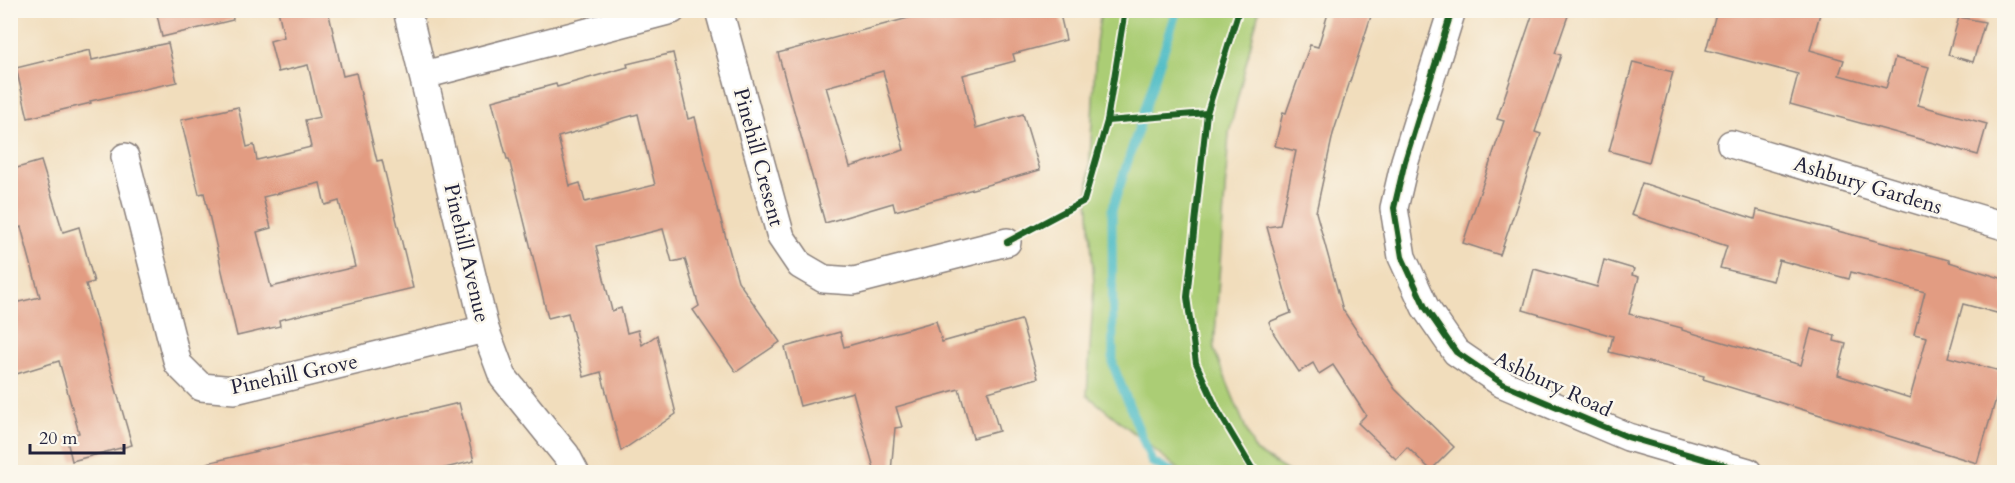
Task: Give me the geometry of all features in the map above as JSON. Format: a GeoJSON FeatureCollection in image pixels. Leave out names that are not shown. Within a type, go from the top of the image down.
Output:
{"type":"FeatureCollection","features":[{"type":"Feature","properties":{"kind":"street","name":"Pinehill Avenue"},"geometry":{"type":"LineString","coordinates":[[407,10],[485,329],[503,377],[566,455],[575,472]]}},
{"type":"Feature","properties":{"kind":"street"},"geometry":{"type":"LineString","coordinates":[[424,75],[672,10]]}},
{"type":"Feature","properties":{"kind":"street","name":"Pinehill Cresent"},"geometry":{"type":"LineString","coordinates":[[719,10],[781,237],[800,265],[824,279],[854,280],[1007,242]]}},
{"type":"Feature","properties":{"kind":"street","name":"Ashbury Road"},"geometry":{"type":"LineString","coordinates":[[1452,10],[1405,161],[1394,208],[1402,257],[1425,307],[1456,352],[1503,384],[1628,437],[1748,472]]}},
{"type":"Feature","properties":{"kind":"street","name":"Ashbury Gardens"},"geometry":{"type":"LineString","coordinates":[[1731,144],[2004,226]]}},
{"type":"Feature","properties":{"kind":"street","name":"Pinehill Grove"},"geometry":{"type":"LineString","coordinates":[[125,158],[178,364],[201,387],[235,390],[485,329]]}},
{"type":"Feature","properties":{"kind":"green space"},"geometry":{"type":"Polygon","coordinates":[[[1101,11],[1259,11],[1229,133],[1214,350],[1255,451],[1289,472],[1182,472],[1087,395],[1094,284],[1088,198],[1096,42],[1101,11]]]}},
{"type":"Feature","properties":{"kind":"building"},"geometry":{"type":"Polygon","coordinates":[[[156,10],[232,10],[233,20],[162,37],[156,10]]]}},
{"type":"Feature","properties":{"kind":"building"},"geometry":{"type":"Polygon","coordinates":[[[278,10],[328,10],[343,76],[356,73],[377,161],[382,160],[413,288],[279,320],[280,326],[237,336],[204,193],[199,194],[181,120],[238,107],[247,147],[254,145],[257,160],[311,147],[305,120],[320,117],[308,65],[278,72],[270,41],[284,37],[278,10]],[[320,183],[263,197],[271,228],[257,232],[271,287],[355,267],[339,201],[325,205],[320,183]]]}},
{"type":"Feature","properties":{"kind":"building"},"geometry":{"type":"Polygon","coordinates":[[[938,10],[1059,10],[1066,40],[1013,54],[1015,61],[963,75],[976,128],[1023,114],[1040,170],[895,211],[893,203],[825,223],[778,53],[938,10]],[[883,71],[826,87],[850,167],[904,150],[883,71]]]}},
{"type":"Feature","properties":{"kind":"building"},"geometry":{"type":"Polygon","coordinates":[[[1329,10],[1373,10],[1333,134],[1316,212],[1343,310],[1395,389],[1454,447],[1431,470],[1407,447],[1396,459],[1358,423],[1366,415],[1333,365],[1319,374],[1313,363],[1299,372],[1274,334],[1269,322],[1291,313],[1267,227],[1280,225],[1296,151],[1275,146],[1283,112],[1286,113],[1310,45],[1318,47],[1329,10]]]}},
{"type":"Feature","properties":{"kind":"building"},"geometry":{"type":"Polygon","coordinates":[[[1534,10],[1570,10],[1555,53],[1561,55],[1535,132],[1541,134],[1500,255],[1463,243],[1504,121],[1497,119],[1534,10]]]}},
{"type":"Feature","properties":{"kind":"building"},"geometry":{"type":"Polygon","coordinates":[[[1717,10],[1821,10],[1810,50],[1844,60],[1839,75],[1886,88],[1895,58],[1929,67],[1918,105],[1987,124],[1978,155],[1790,104],[1798,74],[1706,50],[1717,10]]]}},
{"type":"Feature","properties":{"kind":"building"},"geometry":{"type":"Polygon","coordinates":[[[1959,17],[1985,22],[1973,62],[1948,55],[1959,17]]]}},
{"type":"Feature","properties":{"kind":"building"},"geometry":{"type":"Polygon","coordinates":[[[168,43],[177,82],[90,101],[91,103],[28,118],[16,68],[90,50],[92,60],[168,43]]]}},
{"type":"Feature","properties":{"kind":"building"},"geometry":{"type":"Polygon","coordinates":[[[673,53],[688,119],[695,117],[718,213],[738,281],[780,342],[736,372],[693,310],[699,306],[685,259],[672,262],[663,229],[596,246],[612,311],[621,308],[627,333],[638,330],[642,345],[657,335],[676,414],[621,451],[601,372],[584,377],[568,313],[548,318],[509,159],[507,159],[492,101],[556,84],[557,87],[628,67],[627,64],[673,53]],[[638,114],[558,137],[570,186],[580,183],[585,202],[655,185],[638,114]]]}},
{"type":"Feature","properties":{"kind":"building"},"geometry":{"type":"Polygon","coordinates":[[[1633,62],[1673,72],[1649,162],[1609,151],[1633,62]]]}},
{"type":"Feature","properties":{"kind":"building"},"geometry":{"type":"Polygon","coordinates":[[[41,161],[63,232],[79,227],[94,282],[86,284],[132,445],[72,461],[66,436],[79,433],[59,361],[10,376],[10,304],[40,297],[21,227],[10,231],[10,170],[41,161]]]}},
{"type":"Feature","properties":{"kind":"building"},"geometry":{"type":"Polygon","coordinates":[[[1642,183],[1755,219],[1757,210],[1949,260],[1949,262],[2004,279],[2004,315],[1963,304],[1948,357],[2004,372],[1977,463],[1703,379],[1704,376],[1609,352],[1613,336],[1523,310],[1534,269],[1597,287],[1604,260],[1634,269],[1632,275],[1639,277],[1629,314],[1801,365],[1811,329],[1835,336],[1834,341],[1846,344],[1838,375],[1910,398],[1927,337],[1914,334],[1925,292],[1851,272],[1849,279],[1779,260],[1773,281],[1720,268],[1727,246],[1631,215],[1642,183]]]}},
{"type":"Feature","properties":{"kind":"building"},"geometry":{"type":"Polygon","coordinates":[[[1021,320],[1038,378],[988,392],[999,431],[973,438],[959,389],[896,407],[902,427],[895,428],[891,472],[875,472],[853,392],[800,406],[785,347],[840,332],[844,347],[936,321],[942,342],[1021,320]]]}},
{"type":"Feature","properties":{"kind":"building"},"geometry":{"type":"Polygon","coordinates":[[[459,403],[474,461],[429,472],[209,472],[207,463],[459,403]]]}},
{"type":"Feature","properties":{"kind":"waterway"},"geometry":{"type":"LineString","coordinates":[[1172,472],[1152,462],[1113,365],[1112,210],[1177,10]]}},
{"type":"Feature","properties":{"kind":"cycle path"},"geometry":{"type":"LineString","coordinates":[[1007,242],[1084,201],[1107,121],[1125,10]]}},
{"type":"Feature","properties":{"kind":"cycle path"},"geometry":{"type":"LineString","coordinates":[[1239,10],[1207,113],[1187,297],[1196,363],[1218,411],[1252,468],[1258,472]]}},
{"type":"Feature","properties":{"kind":"cycle path"},"geometry":{"type":"LineString","coordinates":[[1452,10],[1405,161],[1394,208],[1402,257],[1425,307],[1456,352],[1503,384],[1628,437],[1748,472]]}},
{"type":"Feature","properties":{"kind":"cycle path"},"geometry":{"type":"LineString","coordinates":[[1107,121],[1207,113]]}}]}
